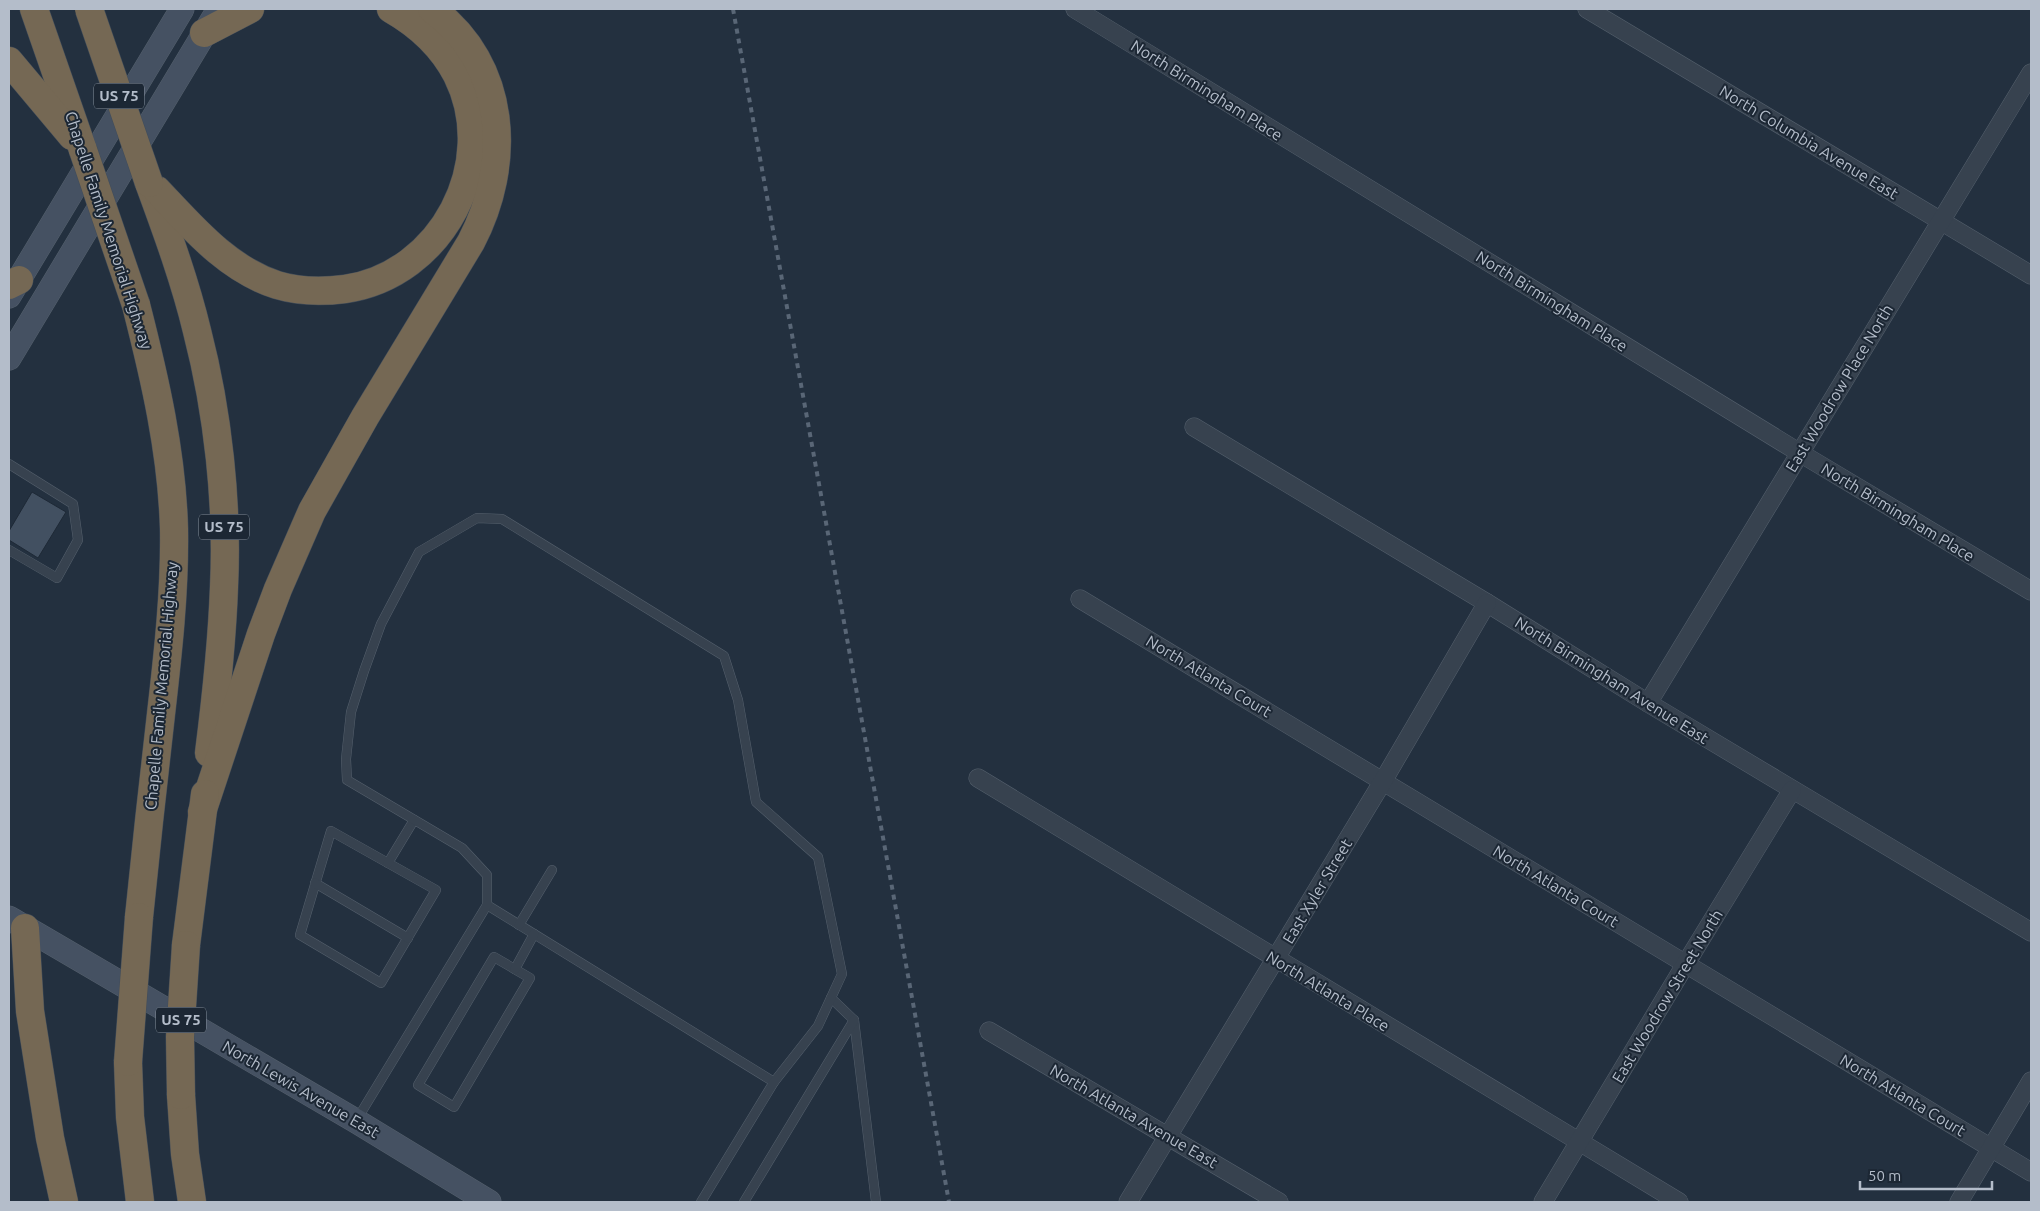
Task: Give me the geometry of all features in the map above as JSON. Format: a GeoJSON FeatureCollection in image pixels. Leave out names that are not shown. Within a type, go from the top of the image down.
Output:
{"type":"FeatureCollection","features":[{"type":"Feature","properties":{"kind":"highway","name":"Chapelle Family Memorial Highway"},"geometry":{"type":"LineString","coordinates":[[34,9],[136,305],[151,360],[163,417],[170,470],[174,529],[172,595],[139,917],[128,1062],[131,1126],[140,1202]]}},
{"type":"Feature","properties":{"kind":"highway","name":"US 75"},"geometry":{"type":"LineString","coordinates":[[89,9],[171,245],[198,332],[207,376],[221,482],[225,537],[221,638],[186,945],[180,1036],[181,1096],[185,1154],[192,1202]]}},
{"type":"Feature","properties":{"kind":"highway"},"geometry":{"type":"LineString","coordinates":[[204,33],[250,9]]}},
{"type":"Feature","properties":{"kind":"highway"},"geometry":{"type":"LineString","coordinates":[[149,183],[210,245],[227,258],[259,278],[295,290],[314,291],[351,288],[374,282],[406,265],[432,243],[449,219],[463,190],[471,157],[471,126],[464,94],[448,60],[424,31],[391,9]]}},
{"type":"Feature","properties":{"kind":"highway"},"geometry":{"type":"LineString","coordinates":[[202,812],[261,634],[312,511],[365,416],[471,242],[483,220],[490,199],[496,172],[498,145],[496,122],[489,90],[478,62],[464,39],[455,27],[432,9]]}},
{"type":"Feature","properties":{"kind":"highway"},"geometry":{"type":"LineString","coordinates":[[9,61],[83,150]]}},
{"type":"Feature","properties":{"kind":"highway"},"geometry":{"type":"LineString","coordinates":[[17,923],[50,1138],[64,1202]]}},
{"type":"Feature","properties":{"kind":"main road"},"geometry":{"type":"LineString","coordinates":[[12,288],[182,9]]}},
{"type":"Feature","properties":{"kind":"main road"},"geometry":{"type":"LineString","coordinates":[[9,358],[219,9]]}},
{"type":"Feature","properties":{"kind":"main road","name":"North Lewis Avenue East"},"geometry":{"type":"LineString","coordinates":[[17,923],[356,1121],[490,1202]]}},
{"type":"Feature","properties":{"kind":"street","name":"North Birmingham Place"},"geometry":{"type":"LineString","coordinates":[[1075,9],[1800,453],[2031,591]]}},
{"type":"Feature","properties":{"kind":"street","name":"North Columbia Avenue East"},"geometry":{"type":"LineString","coordinates":[[1587,9],[2031,275]]}},
{"type":"Feature","properties":{"kind":"street","name":"East Woodrow Place North"},"geometry":{"type":"LineString","coordinates":[[1648,703],[2031,73]]}},
{"type":"Feature","properties":{"kind":"street","name":"North Birmingham Avenue East"},"geometry":{"type":"LineString","coordinates":[[1194,427],[1487,603],[1792,790],[2031,932]]}},
{"type":"Feature","properties":{"kind":"street","name":"North Atlanta Court"},"geometry":{"type":"LineString","coordinates":[[1080,599],[2031,1172]]}},
{"type":"Feature","properties":{"kind":"street","name":"East Xyler Street"},"geometry":{"type":"LineString","coordinates":[[1128,1202],[1384,781],[1487,603]]}},
{"type":"Feature","properties":{"kind":"street","name":"North Atlanta Place"},"geometry":{"type":"LineString","coordinates":[[978,778],[1679,1202]]}},
{"type":"Feature","properties":{"kind":"street","name":"East Woodrow Street North"},"geometry":{"type":"LineString","coordinates":[[1543,1202],[1792,790]]}},
{"type":"Feature","properties":{"kind":"street","name":"North Atlanta Avenue East"},"geometry":{"type":"LineString","coordinates":[[988,1031],[1279,1202]]}},
{"type":"Feature","properties":{"kind":"street"},"geometry":{"type":"LineString","coordinates":[[1959,1202],[2031,1081]]}},
{"type":"Feature","properties":{"kind":"lane"},"geometry":{"type":"LineString","coordinates":[[9,466],[10,464],[73,504],[78,540],[57,578],[9,550]]}},
{"type":"Feature","properties":{"kind":"lane"},"geometry":{"type":"LineString","coordinates":[[356,1121],[487,905],[487,875],[462,848],[347,780],[346,759],[352,712],[381,624],[420,552],[477,518],[502,519],[724,656],[738,700],[756,802],[818,857],[842,974],[818,1026],[774,1082],[701,1202]]}},
{"type":"Feature","properties":{"kind":"lane"},"geometry":{"type":"LineString","coordinates":[[388,864],[414,820]]}},
{"type":"Feature","properties":{"kind":"lane"},"geometry":{"type":"LineString","coordinates":[[331,831],[388,864],[436,890],[382,983],[300,936],[331,831]]}},
{"type":"Feature","properties":{"kind":"lane"},"geometry":{"type":"LineString","coordinates":[[519,925],[552,870]]}},
{"type":"Feature","properties":{"kind":"lane"},"geometry":{"type":"LineString","coordinates":[[315,883],[408,938]]}},
{"type":"Feature","properties":{"kind":"lane"},"geometry":{"type":"LineString","coordinates":[[487,905],[774,1082]]}},
{"type":"Feature","properties":{"kind":"lane"},"geometry":{"type":"LineString","coordinates":[[515,969],[534,934]]}},
{"type":"Feature","properties":{"kind":"lane"},"geometry":{"type":"LineString","coordinates":[[494,957],[515,969],[530,978],[454,1108],[418,1085],[494,957]]}},
{"type":"Feature","properties":{"kind":"lane"},"geometry":{"type":"LineString","coordinates":[[831,998],[854,1020],[876,1202]]}},
{"type":"Feature","properties":{"kind":"lane"},"geometry":{"type":"LineString","coordinates":[[744,1202],[854,1020]]}},
{"type":"Feature","properties":{"kind":"building"},"geometry":{"type":"Polygon","coordinates":[[[32,492],[66,512],[38,558],[9,540],[9,531],[32,492]]]}},
{"type":"Feature","properties":{"kind":"railway"},"geometry":{"type":"LineString","coordinates":[[733,9],[949,1202]]}}]}
